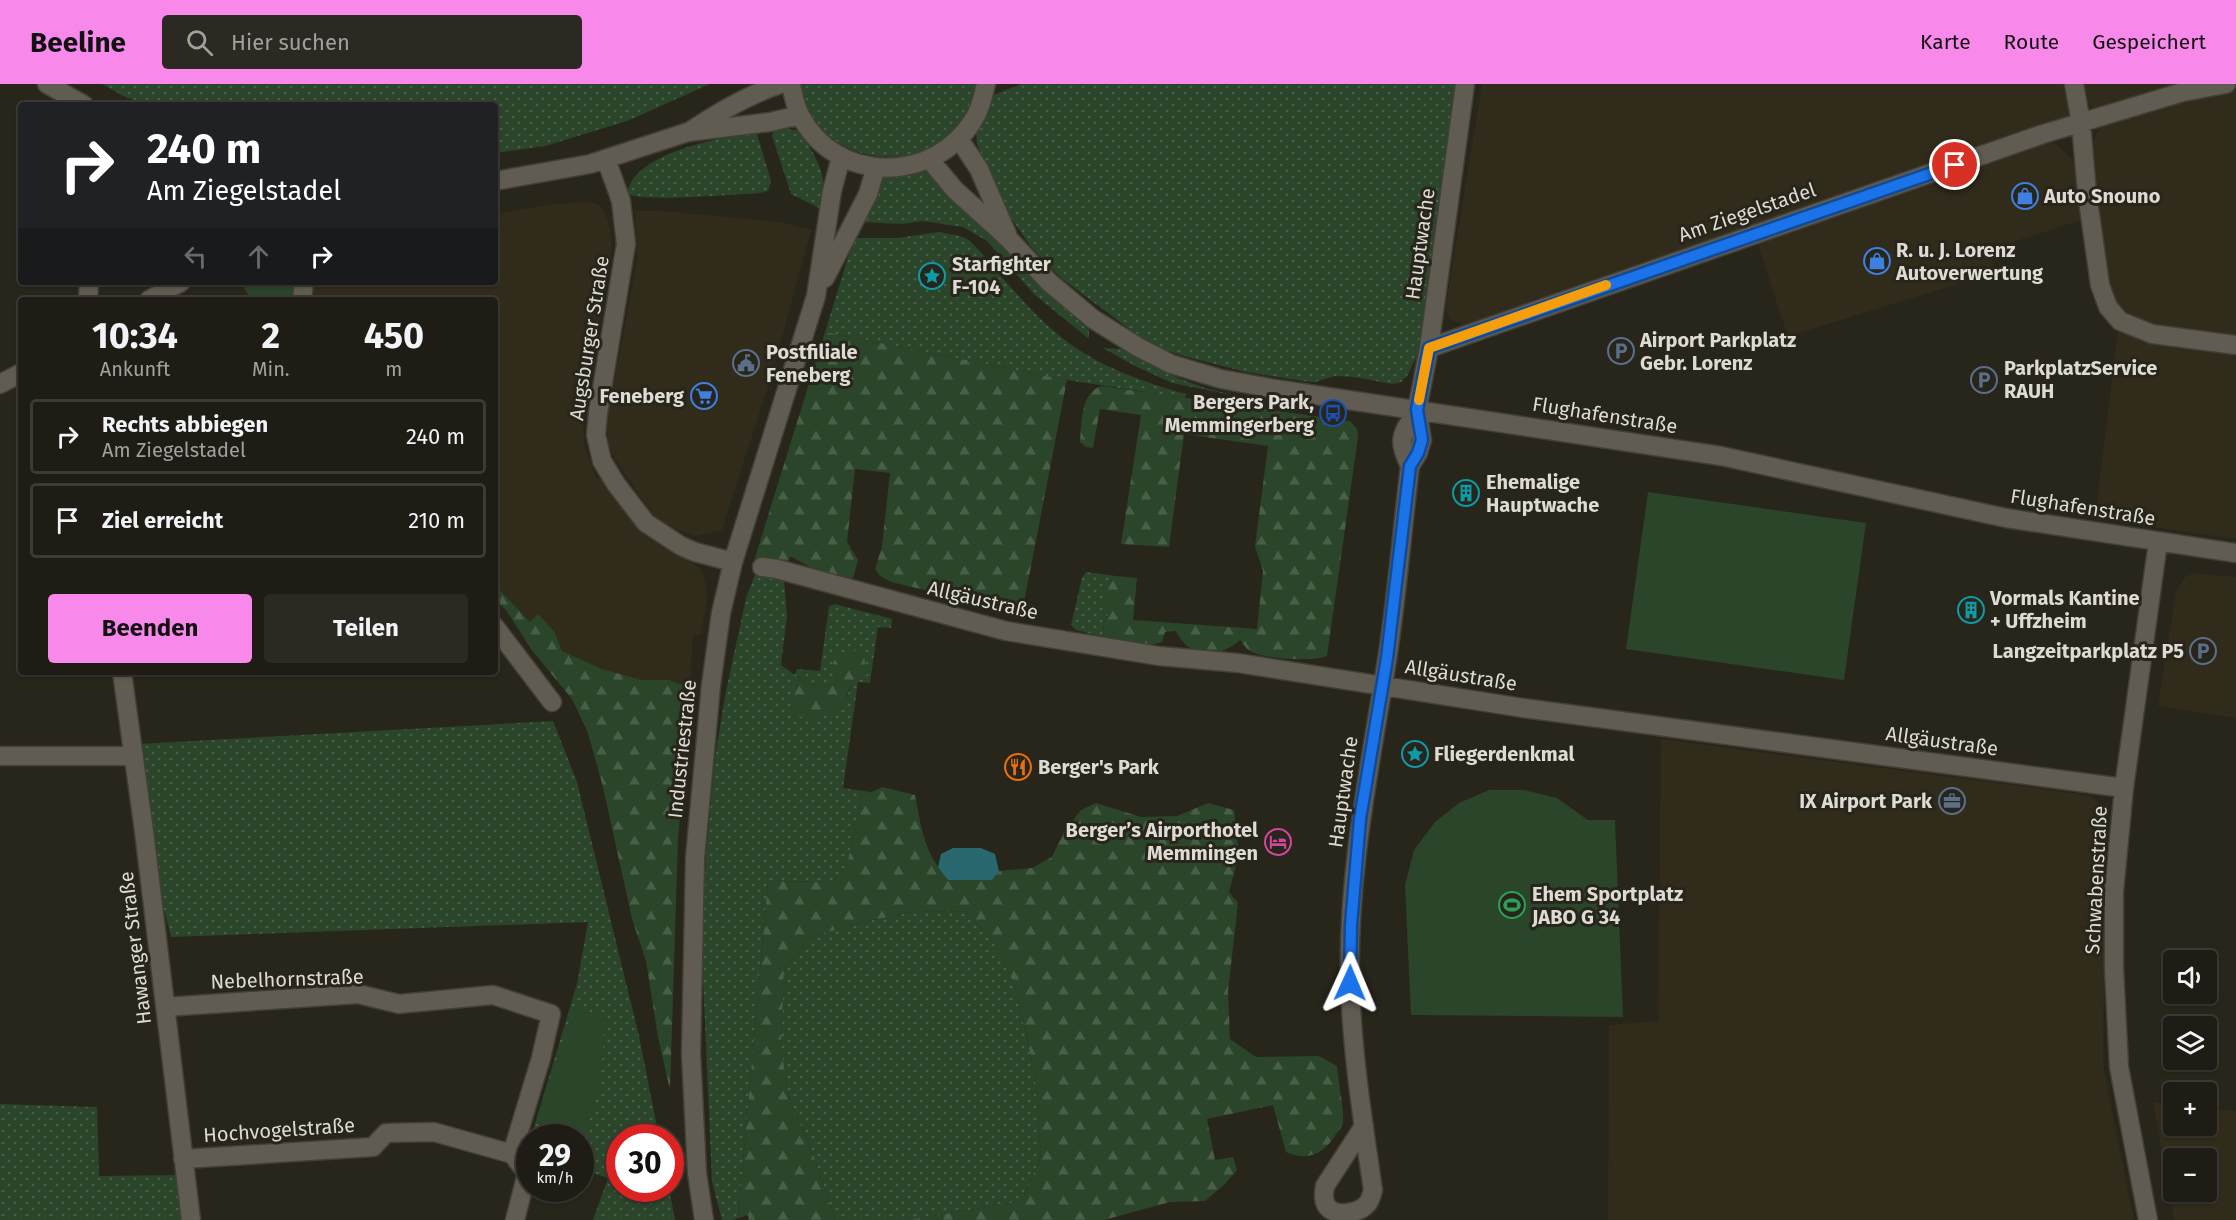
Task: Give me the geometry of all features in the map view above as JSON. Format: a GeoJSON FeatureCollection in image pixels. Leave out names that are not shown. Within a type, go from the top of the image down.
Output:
{"type":"FeatureCollection","features":[{"type":"Feature","properties":{"kind":"street"},"geometry":{"type":"LineString","coordinates":[[47,84],[79,102]]}},
{"type":"Feature","properties":{"kind":"street"},"geometry":{"type":"LineString","coordinates":[[688,132],[720,111],[760,91],[780,84]]}},
{"type":"Feature","properties":{"kind":"street"},"geometry":{"type":"LineString","coordinates":[[791,84],[800,115],[816,135],[841,157],[876,167],[896,168],[930,160],[960,139],[978,112],[986,84]]}},
{"type":"Feature","properties":{"kind":"street","name":"Hauptwache"},"geometry":{"type":"LineString","coordinates":[[1364,1126],[1350,983],[1351,925],[1360,819],[1382,686],[1410,466],[1418,453],[1422,440],[1417,410],[1429,348],[1465,84]]}},
{"type":"Feature","properties":{"kind":"street"},"geometry":{"type":"LineString","coordinates":[[2074,84],[2081,123],[2087,193],[2100,285],[2108,307],[2120,321],[2152,334],[2236,345]]}},
{"type":"Feature","properties":{"kind":"street","name":"Am Ziegelstadel"},"geometry":{"type":"LineString","coordinates":[[1429,348],[1778,225],[2081,123],[2183,92],[2226,84]]}},
{"type":"Feature","properties":{"kind":"street"},"geometry":{"type":"LineString","coordinates":[[498,180],[606,159],[688,132],[770,122],[800,115]]}},
{"type":"Feature","properties":{"kind":"street","name":"Flughafenstraße"},"geometry":{"type":"LineString","coordinates":[[960,139],[980,169],[1008,238]]}},
{"type":"Feature","properties":{"kind":"street","name":"Industriestraße"},"geometry":{"type":"LineString","coordinates":[[704,1220],[697,1173],[691,1054],[695,858],[711,685],[721,613],[733,562],[816,296],[832,191],[841,157]]}},
{"type":"Feature","properties":{"kind":"street","name":"Augsburger Straße"},"geometry":{"type":"LineString","coordinates":[[606,159],[621,201],[626,244],[598,413],[596,435],[602,460],[615,484],[646,524],[681,546],[733,562]]}},
{"type":"Feature","properties":{"kind":"street","name":"Flughafenstraße"},"geometry":{"type":"LineString","coordinates":[[930,160],[955,190],[1008,238],[1049,282],[1092,319],[1171,364],[1221,379],[1264,387],[1720,456],[1975,512],[2236,553]]}},
{"type":"Feature","properties":{"kind":"street","name":"Industriestraße"},"geometry":{"type":"LineString","coordinates":[[816,296],[868,194],[876,167]]}},
{"type":"Feature","properties":{"kind":"street"},"geometry":{"type":"LineString","coordinates":[[154,297],[176,285]]}},
{"type":"Feature","properties":{"kind":"street"},"geometry":{"type":"LineString","coordinates":[[0,384],[18,375]]}},
{"type":"Feature","properties":{"kind":"street","name":"Schwabenstraße"},"geometry":{"type":"LineString","coordinates":[[2148,1220],[2119,1067],[2114,891],[2124,788],[2158,542]]}},
{"type":"Feature","properties":{"kind":"street","name":"Allgäustraße"},"geometry":{"type":"LineString","coordinates":[[762,567],[777,569],[1006,631],[1159,656],[1238,663],[1523,708],[2124,788]]}},
{"type":"Feature","properties":{"kind":"street"},"geometry":{"type":"LineString","coordinates":[[499,637],[552,702]]}},
{"type":"Feature","properties":{"kind":"street","name":"Hawanger Straße"},"geometry":{"type":"LineString","coordinates":[[122,675],[191,1220]]}},
{"type":"Feature","properties":{"kind":"street"},"geometry":{"type":"LineString","coordinates":[[0,756],[134,756]]}},
{"type":"Feature","properties":{"kind":"street","name":"Nebelhornstraße"},"geometry":{"type":"LineString","coordinates":[[165,1007],[358,994],[399,1004],[493,995],[551,1014],[541,1058],[512,1154]]}},
{"type":"Feature","properties":{"kind":"street","name":"Hochvogelstraße"},"geometry":{"type":"LineString","coordinates":[[183,1159],[374,1147],[386,1133],[434,1132],[512,1154]]}},
{"type":"Feature","properties":{"kind":"street"},"geometry":{"type":"LineString","coordinates":[[512,1154],[527,1173],[515,1220]]}},
{"type":"Feature","properties":{"kind":"shaded area"},"geometry":{"type":"Polygon","coordinates":[[[1482,84],[2067,84],[2073,116],[1471,324],[1461,324],[1451,320],[1447,314],[1446,305],[1482,84]]]}},
{"type":"Feature","properties":{"kind":"shaded area"},"geometry":{"type":"Polygon","coordinates":[[[2081,84],[2185,84],[2102,107],[2093,107],[2084,101],[2081,84]]]}},
{"type":"Feature","properties":{"kind":"shaded area"},"geometry":{"type":"Polygon","coordinates":[[[2236,90],[2236,336],[2179,329],[2132,318],[2115,304],[2106,282],[2093,146],[2095,137],[2099,129],[2108,122],[2165,104],[2236,90]]]}},
{"type":"Feature","properties":{"kind":"shaded area","name":"R. u. J. Lorenz Autoverwertung"},"geometry":{"type":"Polygon","coordinates":[[[2043,142],[2058,145],[2073,160],[2084,219],[1988,250],[1996,272],[1789,336],[1757,241],[2043,142]]]}},
{"type":"Feature","properties":{"kind":"shaded area"},"geometry":{"type":"Polygon","coordinates":[[[590,202],[600,205],[612,236],[611,255],[583,420],[585,448],[597,479],[603,475],[650,538],[702,569],[707,600],[701,635],[693,636],[690,687],[668,680],[642,680],[602,669],[562,651],[554,631],[538,614],[530,622],[498,588],[498,297],[312,297],[313,285],[498,285],[498,213],[553,204],[590,202]]]}},
{"type":"Feature","properties":{"kind":"shaded area"},"geometry":{"type":"Polygon","coordinates":[[[635,211],[663,211],[780,222],[811,230],[773,370],[722,530],[696,536],[669,527],[655,518],[615,459],[608,444],[607,420],[637,261],[635,211]]]}},
{"type":"Feature","properties":{"kind":"shaded area"},"geometry":{"type":"Polygon","coordinates":[[[2118,331],[2165,344],[2236,353],[2236,539],[2095,519],[2118,331]]]}},
{"type":"Feature","properties":{"kind":"shaded area","name":"Langzeitparkplatz P5"},"geometry":{"type":"Polygon","coordinates":[[[2194,573],[2236,577],[2236,718],[2158,706],[2176,592],[2185,577],[2194,573]]]}},
{"type":"Feature","properties":{"kind":"shaded area"},"geometry":{"type":"Polygon","coordinates":[[[1661,739],[2079,794],[2091,797],[2102,806],[2106,819],[2103,1064],[2134,1220],[1608,1220],[1609,1025],[1658,1021],[1661,739]]]}},
{"type":"Feature","properties":{"kind":"shaded area"},"geometry":{"type":"Polygon","coordinates":[[[2153,1102],[2163,1103],[2163,1136],[2217,1136],[2217,1109],[2236,1111],[2236,1220],[2174,1220],[2171,1202],[2217,1202],[2217,1148],[2163,1148],[2163,1158],[2153,1102]]]}},
{"type":"Feature","properties":{"kind":"green space"},"geometry":{"type":"Polygon","coordinates":[[[102,84],[710,84],[627,121],[545,146],[498,153],[498,102],[139,102],[102,84]]]}},
{"type":"Feature","properties":{"kind":"green space"},"geometry":{"type":"Polygon","coordinates":[[[800,84],[976,84],[965,116],[945,139],[919,152],[889,157],[859,152],[832,139],[812,116],[800,84]]]}},
{"type":"Feature","properties":{"kind":"green space"},"geometry":{"type":"Polygon","coordinates":[[[1021,84],[1456,84],[1418,354],[1407,376],[1401,382],[1392,384],[1335,376],[1315,382],[1246,372],[1195,359],[1167,351],[1136,334],[1061,278],[1031,247],[1009,215],[991,182],[977,144],[976,132],[985,117],[993,95],[1021,84]]]}},
{"type":"Feature","properties":{"kind":"green space"},"geometry":{"type":"Polygon","coordinates":[[[775,127],[800,131],[811,149],[823,178],[823,198],[819,208],[791,194],[772,136],[775,127]]]}},
{"type":"Feature","properties":{"kind":"green space"},"geometry":{"type":"Polygon","coordinates":[[[756,131],[771,181],[768,191],[668,198],[634,196],[627,193],[634,179],[646,167],[662,157],[702,143],[756,131]]]}},
{"type":"Feature","properties":{"kind":"green space"},"geometry":{"type":"Polygon","coordinates":[[[925,172],[936,177],[1029,275],[1089,330],[1089,339],[1035,295],[987,241],[963,227],[923,221],[902,224],[859,222],[883,174],[925,172]]]}},
{"type":"Feature","properties":{"kind":"green space"},"geometry":{"type":"Polygon","coordinates":[[[939,232],[970,241],[1040,318],[1082,352],[1125,374],[1186,394],[1185,398],[1067,380],[825,332],[854,238],[898,238],[939,232]]]}},
{"type":"Feature","properties":{"kind":"green space"},"geometry":{"type":"Polygon","coordinates":[[[242,285],[294,285],[294,297],[250,297],[242,285]]]}},
{"type":"Feature","properties":{"kind":"green space"},"geometry":{"type":"Polygon","coordinates":[[[825,332],[1067,380],[1022,613],[891,582],[880,576],[875,569],[882,546],[890,473],[855,469],[847,542],[858,560],[853,578],[836,577],[790,556],[787,567],[754,561],[825,332]]]}},
{"type":"Feature","properties":{"kind":"green space"},"geometry":{"type":"Polygon","coordinates":[[[1103,348],[1122,349],[1178,378],[1237,396],[1172,383],[1103,348]]]}},
{"type":"Feature","properties":{"kind":"green space"},"geometry":{"type":"Polygon","coordinates":[[[1101,386],[1350,421],[1357,429],[1358,437],[1327,656],[1300,659],[1276,658],[1250,651],[1240,640],[1227,649],[1205,653],[1190,648],[1176,631],[1165,632],[1162,642],[1139,647],[1124,646],[1103,637],[1104,623],[1109,611],[1103,600],[1108,584],[1116,576],[1137,578],[1133,620],[1257,629],[1263,571],[1255,546],[1268,446],[1184,434],[1169,547],[1121,544],[1141,415],[1100,409],[1093,448],[1086,447],[1080,442],[1083,409],[1089,395],[1101,386]]]}},
{"type":"Feature","properties":{"kind":"green space"},"geometry":{"type":"Polygon","coordinates":[[[1648,492],[1866,523],[1844,680],[1626,649],[1648,492]]]}},
{"type":"Feature","properties":{"kind":"green space"},"geometry":{"type":"Polygon","coordinates":[[[756,572],[784,579],[787,616],[781,665],[795,675],[797,669],[820,671],[829,606],[835,604],[892,619],[891,628],[878,627],[870,683],[858,682],[843,788],[871,792],[861,797],[847,865],[834,882],[768,881],[738,1218],[722,1220],[712,1182],[702,955],[706,853],[715,757],[725,696],[746,598],[756,572]],[[838,674],[834,686],[806,684],[797,675],[791,715],[842,709],[855,679],[838,674]]]}},
{"type":"Feature","properties":{"kind":"green space"},"geometry":{"type":"Polygon","coordinates":[[[1086,572],[1116,576],[1108,584],[1109,611],[1104,623],[1103,637],[1076,630],[1071,625],[1082,578],[1086,572]]]}},
{"type":"Feature","properties":{"kind":"green space"},"geometry":{"type":"Polygon","coordinates":[[[498,588],[530,622],[538,614],[554,631],[562,651],[602,669],[642,680],[668,680],[690,687],[678,840],[670,1090],[658,1037],[646,961],[632,919],[603,787],[588,733],[572,699],[531,649],[506,610],[498,602],[498,588]]]}},
{"type":"Feature","properties":{"kind":"green space"},"geometry":{"type":"Polygon","coordinates":[[[854,650],[864,656],[867,675],[852,684],[843,709],[814,719],[790,715],[796,675],[806,684],[834,686],[838,674],[833,664],[836,655],[854,650]]]}},
{"type":"Feature","properties":{"kind":"green space"},"geometry":{"type":"Polygon","coordinates":[[[553,721],[577,782],[639,1036],[656,1124],[606,1124],[606,1177],[594,1173],[594,1124],[535,1124],[577,984],[588,922],[171,937],[161,898],[139,744],[553,721]]]}},
{"type":"Feature","properties":{"kind":"green space"},"geometry":{"type":"Polygon","coordinates":[[[882,787],[915,795],[925,841],[938,867],[992,880],[999,871],[1032,868],[1052,857],[1064,831],[1081,810],[1096,803],[1141,817],[1177,816],[1208,803],[1234,810],[1239,855],[1229,892],[1238,903],[1228,992],[1230,1039],[1256,1057],[1319,1056],[1337,1066],[1343,1122],[1331,1141],[1320,1151],[1308,1156],[1286,1152],[1273,1105],[1207,1119],[1215,1160],[1233,1157],[1237,1170],[1205,1201],[1170,1202],[1104,1220],[908,1220],[1022,1201],[1041,1156],[1035,1074],[1015,986],[994,942],[966,912],[917,911],[863,922],[811,937],[784,970],[781,1047],[790,1102],[811,1148],[835,1220],[749,1220],[748,1215],[738,1218],[768,881],[834,882],[847,865],[861,797],[882,787]]]}},
{"type":"Feature","properties":{"kind":"green space","name":"Ehem Sportplatz JABO G 34"},"geometry":{"type":"Polygon","coordinates":[[[1489,790],[1524,790],[1557,798],[1588,820],[1615,820],[1623,1017],[1411,1015],[1405,885],[1414,850],[1435,822],[1459,803],[1489,790]]]}},
{"type":"Feature","properties":{"kind":"green space"},"geometry":{"type":"Polygon","coordinates":[[[917,911],[966,912],[994,942],[1015,986],[1035,1074],[1041,1156],[1022,1201],[908,1220],[835,1220],[811,1148],[790,1102],[781,1047],[784,970],[811,937],[863,922],[917,911]]]}},
{"type":"Feature","properties":{"kind":"green space"},"geometry":{"type":"Polygon","coordinates":[[[576,1005],[604,1019],[602,1066],[594,1108],[587,1124],[535,1123],[576,1005]]]}},
{"type":"Feature","properties":{"kind":"green space"},"geometry":{"type":"Polygon","coordinates":[[[0,1104],[97,1107],[99,1176],[179,1175],[184,1220],[0,1220],[0,1104]]]}},
{"type":"Feature","properties":{"kind":"green space"},"geometry":{"type":"Polygon","coordinates":[[[606,1184],[606,1202],[672,1202],[675,1220],[593,1220],[606,1184]]]}},
{"type":"Feature","properties":{"kind":"water"},"geometry":{"type":"Polygon","coordinates":[[[953,848],[981,848],[995,854],[999,871],[992,880],[948,880],[938,867],[941,854],[953,848]]]}},
{"type":"Feature","properties":{"kind":"slow traffic"},"geometry":{"type":"LineString","coordinates":[[1419,400],[1429,348],[1606,285]]}},
{"type":"Feature","properties":{"kind":"place","name":"Auto Snouno"},"geometry":{"type":"Point","coordinates":[2025,196]}},
{"type":"Feature","properties":{"kind":"place","name":"R. u. J. Lorenz Autoverwertung"},"geometry":{"type":"Point","coordinates":[1877,261]}},
{"type":"Feature","properties":{"kind":"place","name":"Starfighter F-104"},"geometry":{"type":"Point","coordinates":[932,276]}},
{"type":"Feature","properties":{"kind":"place","name":"Airport Parkplatz Gebr. Lorenz"},"geometry":{"type":"Point","coordinates":[1621,351]}},
{"type":"Feature","properties":{"kind":"place","name":"Postfiliale Feneberg"},"geometry":{"type":"Point","coordinates":[746,363]}},
{"type":"Feature","properties":{"kind":"place","name":"ParkplatzService RAUH"},"geometry":{"type":"Point","coordinates":[1984,380]}},
{"type":"Feature","properties":{"kind":"place","name":"Feneberg"},"geometry":{"type":"Point","coordinates":[704,396]}},
{"type":"Feature","properties":{"kind":"place","name":"Bergers Park, Memmingerberg"},"geometry":{"type":"Point","coordinates":[1333,413]}},
{"type":"Feature","properties":{"kind":"place","name":"Ehemalige Hauptwache"},"geometry":{"type":"Point","coordinates":[1466,493]}},
{"type":"Feature","properties":{"kind":"place","name":"Vormals Kantine + Uffzheim"},"geometry":{"type":"Point","coordinates":[1971,610]}},
{"type":"Feature","properties":{"kind":"place","name":"Langzeitparkplatz P5"},"geometry":{"type":"Point","coordinates":[2203,651]}},
{"type":"Feature","properties":{"kind":"place","name":"Fliegerdenkmal"},"geometry":{"type":"Point","coordinates":[1415,754]}},
{"type":"Feature","properties":{"kind":"place","name":"Berger's Park"},"geometry":{"type":"Point","coordinates":[1018,767]}},
{"type":"Feature","properties":{"kind":"place","name":"IX Airport Park"},"geometry":{"type":"Point","coordinates":[1952,801]}},
{"type":"Feature","properties":{"kind":"place","name":"Berger’s Airporthotel Memmingen"},"geometry":{"type":"Point","coordinates":[1278,842]}},
{"type":"Feature","properties":{"kind":"place","name":"Ehem Sportplatz JABO G 34"},"geometry":{"type":"Point","coordinates":[1512,905]}},
{"type":"Feature","properties":{"kind":"route"},"geometry":{"type":"LineString","coordinates":[[1350,983],[1351,925],[1360,819],[1387,658],[1410,466],[1418,453],[1422,440],[1417,410],[1429,348],[1955,165]]}}]}
